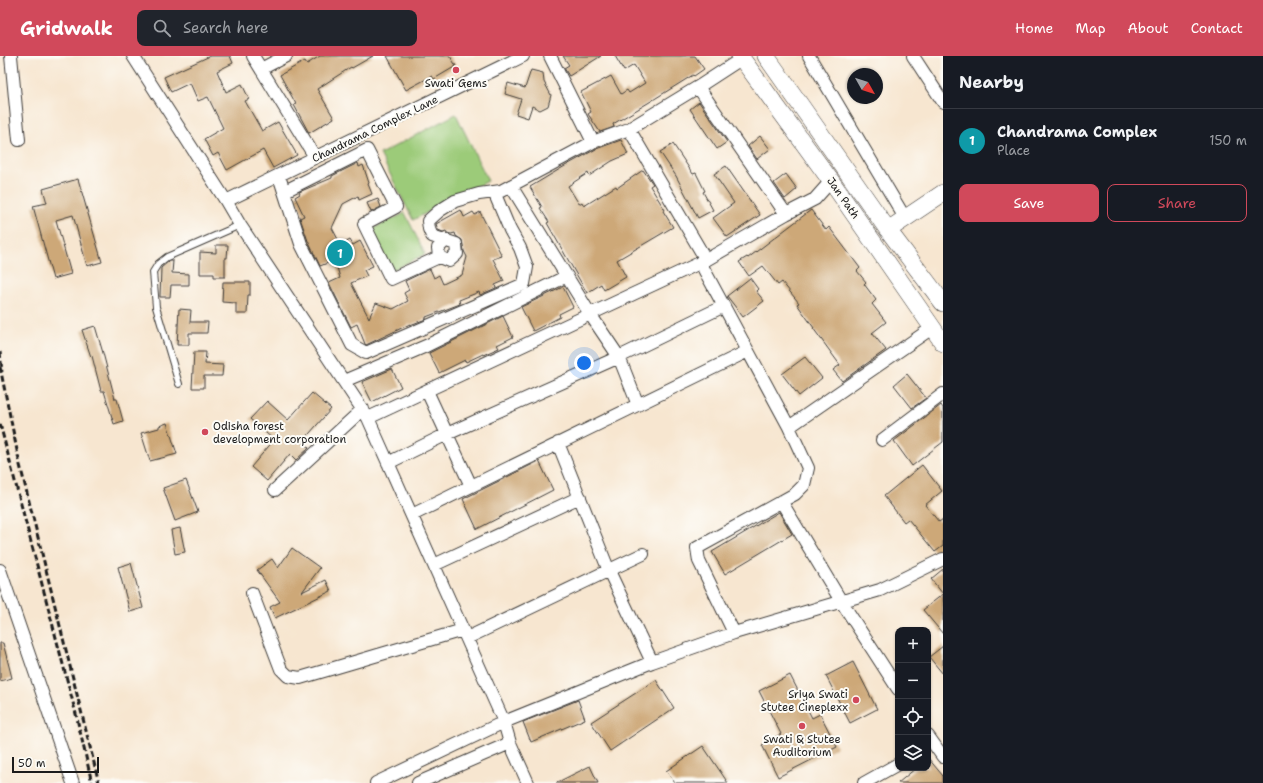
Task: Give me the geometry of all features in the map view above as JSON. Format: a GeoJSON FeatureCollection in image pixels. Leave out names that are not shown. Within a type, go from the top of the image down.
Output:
{"type":"FeatureCollection","features":[{"type":"Feature","properties":{"kind":"main road","name":"Jan Path"},"geometry":{"type":"LineString","coordinates":[[766,56],[888,230],[943,303]]}},
{"type":"Feature","properties":{"kind":"main road","name":"Jan Path"},"geometry":{"type":"LineString","coordinates":[[741,57],[831,181],[943,343]]}},
{"type":"Feature","properties":{"kind":"main road"},"geometry":{"type":"LineString","coordinates":[[888,230],[943,193]]}},
{"type":"Feature","properties":{"kind":"street"},"geometry":{"type":"LineString","coordinates":[[11,56],[19,140]]}},
{"type":"Feature","properties":{"kind":"street"},"geometry":{"type":"LineString","coordinates":[[133,56],[240,225],[365,414],[412,515],[504,722],[510,743],[528,783]]}},
{"type":"Feature","properties":{"kind":"street"},"geometry":{"type":"LineString","coordinates":[[253,56],[315,157]]}},
{"type":"Feature","properties":{"kind":"street"},"geometry":{"type":"LineString","coordinates":[[261,69],[286,56]]}},
{"type":"Feature","properties":{"kind":"street","name":"Chandrama Complex Lane"},"geometry":{"type":"LineString","coordinates":[[226,201],[523,56]]}},
{"type":"Feature","properties":{"kind":"street"},"geometry":{"type":"LineString","coordinates":[[550,56],[593,142]]}},
{"type":"Feature","properties":{"kind":"street"},"geometry":{"type":"LineString","coordinates":[[809,56],[905,218]]}},
{"type":"Feature","properties":{"kind":"street"},"geometry":{"type":"LineString","coordinates":[[913,56],[943,102]]}},
{"type":"Feature","properties":{"kind":"street"},"geometry":{"type":"LineString","coordinates":[[285,191],[367,150],[396,207],[364,224],[391,279],[439,257],[449,261],[457,254],[456,244],[432,236],[429,229],[428,221],[439,211],[455,201],[479,194],[501,191],[593,142],[629,129],[698,87],[741,57]]}},
{"type":"Feature","properties":{"kind":"street"},"geometry":{"type":"LineString","coordinates":[[698,87],[786,214]]}},
{"type":"Feature","properties":{"kind":"street"},"geometry":{"type":"LineString","coordinates":[[629,129],[703,261],[724,306],[789,427],[808,468],[804,484],[795,494],[697,548],[699,560],[734,633]]}},
{"type":"Feature","properties":{"kind":"street"},"geometry":{"type":"LineString","coordinates":[[279,176],[301,244],[352,345],[366,353],[524,284],[527,267],[520,248],[510,230],[494,192]]}},
{"type":"Feature","properties":{"kind":"street"},"geometry":{"type":"LineString","coordinates":[[275,490],[365,414],[427,391],[703,261],[815,199],[831,181]]}},
{"type":"Feature","properties":{"kind":"street"},"geometry":{"type":"LineString","coordinates":[[511,186],[590,314],[619,357],[638,405]]}},
{"type":"Feature","properties":{"kind":"street"},"geometry":{"type":"LineString","coordinates":[[439,257],[438,248],[446,240]]}},
{"type":"Feature","properties":{"kind":"street"},"geometry":{"type":"LineString","coordinates":[[344,381],[426,346],[567,276]]}},
{"type":"Feature","properties":{"kind":"street"},"geometry":{"type":"LineString","coordinates":[[388,463],[447,434],[619,357],[724,306]]}},
{"type":"Feature","properties":{"kind":"street"},"geometry":{"type":"LineString","coordinates":[[789,427],[932,328]]}},
{"type":"Feature","properties":{"kind":"street"},"geometry":{"type":"LineString","coordinates":[[412,515],[748,351]]}},
{"type":"Feature","properties":{"kind":"street"},"geometry":{"type":"LineString","coordinates":[[427,391],[471,486]]}},
{"type":"Feature","properties":{"kind":"street"},"geometry":{"type":"LineString","coordinates":[[882,440],[943,394]]}},
{"type":"Feature","properties":{"kind":"street"},"geometry":{"type":"LineString","coordinates":[[558,443],[609,571],[652,662]]}},
{"type":"Feature","properties":{"kind":"street"},"geometry":{"type":"LineString","coordinates":[[434,565],[580,497]]}},
{"type":"Feature","properties":{"kind":"street"},"geometry":{"type":"LineString","coordinates":[[781,501],[841,601],[895,684]]}},
{"type":"Feature","properties":{"kind":"street"},"geometry":{"type":"LineString","coordinates":[[252,593],[281,669],[288,676],[300,678],[465,634],[609,571],[643,554]]}},
{"type":"Feature","properties":{"kind":"street"},"geometry":{"type":"LineString","coordinates":[[376,783],[504,722],[652,662],[734,633],[880,590],[943,559]]}},
{"type":"Feature","properties":{"kind":"street"},"geometry":{"type":"LineString","coordinates":[[0,570],[73,783]]}},
{"type":"Feature","properties":{"kind":"street"},"geometry":{"type":"LineString","coordinates":[[933,742],[943,758]]}},
{"type":"Feature","properties":{"kind":"street"},"geometry":{"type":"LineString","coordinates":[[418,783],[510,743]]}},
{"type":"Feature","properties":{"kind":"street"},"geometry":{"type":"LineString","coordinates":[[864,783],[895,766]]}},
{"type":"Feature","properties":{"kind":"lane"},"geometry":{"type":"LineString","coordinates":[[179,384],[156,307],[153,272],[158,264],[167,257],[240,225]]}},
{"type":"Feature","properties":{"kind":"green space"},"geometry":{"type":"Polygon","coordinates":[[[456,114],[488,181],[413,220],[380,154],[456,114]]]}},
{"type":"Feature","properties":{"kind":"green space"},"geometry":{"type":"Polygon","coordinates":[[[405,213],[425,254],[391,271],[370,230],[405,213]]]}},
{"type":"Feature","properties":{"kind":"building"},"geometry":{"type":"Polygon","coordinates":[[[210,56],[230,56],[233,63],[217,71],[226,92],[242,84],[249,99],[245,101],[262,131],[278,122],[297,155],[273,168],[263,150],[227,170],[218,153],[213,156],[204,139],[223,128],[208,97],[198,101],[190,83],[171,92],[164,77],[210,56]]]}},
{"type":"Feature","properties":{"kind":"building"},"geometry":{"type":"Polygon","coordinates":[[[320,56],[373,56],[352,68],[351,67],[317,89],[334,118],[309,133],[294,105],[296,104],[280,75],[305,61],[307,64],[320,56]]]}},
{"type":"Feature","properties":{"kind":"building"},"geometry":{"type":"Polygon","coordinates":[[[387,56],[450,56],[456,66],[434,79],[432,76],[406,90],[387,56]]]}},
{"type":"Feature","properties":{"kind":"building"},"geometry":{"type":"Polygon","coordinates":[[[563,56],[601,56],[569,76],[564,68],[569,65],[563,56]]]}},
{"type":"Feature","properties":{"kind":"building"},"geometry":{"type":"Polygon","coordinates":[[[615,56],[695,56],[704,69],[613,124],[614,127],[600,132],[588,114],[591,112],[581,92],[611,76],[621,94],[627,90],[629,93],[645,83],[634,65],[624,71],[615,56]]]}},
{"type":"Feature","properties":{"kind":"building"},"geometry":{"type":"Polygon","coordinates":[[[531,70],[543,73],[544,82],[551,95],[548,106],[540,110],[532,106],[528,118],[516,114],[521,99],[505,94],[508,83],[525,88],[531,70]]]}},
{"type":"Feature","properties":{"kind":"building"},"geometry":{"type":"Polygon","coordinates":[[[699,102],[727,142],[717,149],[690,109],[699,102]]]}},
{"type":"Feature","properties":{"kind":"building"},"geometry":{"type":"Polygon","coordinates":[[[760,136],[770,149],[757,159],[748,146],[760,136]]]}},
{"type":"Feature","properties":{"kind":"building"},"geometry":{"type":"Polygon","coordinates":[[[621,140],[628,154],[612,161],[589,176],[588,173],[568,186],[579,204],[582,202],[584,206],[616,186],[617,188],[643,170],[653,184],[650,186],[665,210],[663,211],[673,227],[617,260],[626,277],[604,290],[601,284],[587,293],[547,223],[549,222],[540,208],[542,207],[530,187],[596,149],[621,140]]]}},
{"type":"Feature","properties":{"kind":"building"},"geometry":{"type":"Polygon","coordinates":[[[673,144],[693,174],[696,173],[705,191],[703,192],[713,210],[698,218],[676,176],[660,152],[673,144]]]}},
{"type":"Feature","properties":{"kind":"building"},"geometry":{"type":"Polygon","coordinates":[[[358,163],[359,167],[363,165],[372,194],[359,200],[358,196],[343,204],[332,228],[341,245],[350,240],[353,245],[360,241],[373,266],[364,270],[367,276],[351,283],[369,318],[376,303],[393,309],[408,301],[404,293],[409,290],[405,281],[430,269],[434,278],[439,275],[443,284],[462,275],[467,257],[462,240],[456,236],[455,233],[451,234],[447,233],[446,231],[443,232],[438,230],[436,224],[461,210],[464,217],[473,212],[475,215],[480,212],[502,256],[493,259],[504,281],[495,285],[496,288],[480,295],[479,292],[459,300],[460,304],[426,317],[426,319],[410,324],[366,345],[357,324],[351,327],[329,283],[340,278],[335,260],[320,266],[308,241],[300,218],[304,216],[295,197],[300,194],[299,192],[332,178],[332,176],[358,163]]]}},
{"type":"Feature","properties":{"kind":"building"},"geometry":{"type":"Polygon","coordinates":[[[726,166],[760,215],[727,237],[713,218],[734,203],[714,174],[726,166]]]}},
{"type":"Feature","properties":{"kind":"building"},"geometry":{"type":"Polygon","coordinates":[[[786,174],[797,189],[785,199],[774,183],[786,174]]]}},
{"type":"Feature","properties":{"kind":"building"},"geometry":{"type":"Polygon","coordinates":[[[78,179],[102,262],[87,266],[73,215],[56,220],[71,274],[53,279],[33,206],[47,203],[43,189],[78,179]]]}},
{"type":"Feature","properties":{"kind":"building"},"geometry":{"type":"Polygon","coordinates":[[[378,199],[381,207],[371,212],[367,203],[378,199]]]}},
{"type":"Feature","properties":{"kind":"building"},"geometry":{"type":"Polygon","coordinates":[[[811,210],[826,230],[829,227],[860,268],[857,271],[866,282],[864,284],[876,300],[872,304],[886,322],[872,333],[886,350],[842,381],[833,370],[840,365],[797,304],[799,303],[782,282],[778,285],[763,266],[749,276],[739,262],[747,257],[748,258],[811,210]]]}},
{"type":"Feature","properties":{"kind":"building"},"geometry":{"type":"Polygon","coordinates":[[[216,245],[228,245],[227,258],[225,258],[225,277],[214,277],[214,274],[200,274],[200,252],[216,253],[216,245]]]}},
{"type":"Feature","properties":{"kind":"building"},"geometry":{"type":"Polygon","coordinates":[[[169,261],[173,261],[172,273],[189,274],[189,285],[171,285],[170,297],[160,297],[161,268],[169,261]]]}},
{"type":"Feature","properties":{"kind":"building"},"geometry":{"type":"Polygon","coordinates":[[[750,278],[758,289],[756,291],[764,301],[743,317],[727,296],[750,278]]]}},
{"type":"Feature","properties":{"kind":"building"},"geometry":{"type":"Polygon","coordinates":[[[223,282],[250,282],[250,295],[248,295],[247,314],[236,314],[236,303],[222,302],[223,282]]]}},
{"type":"Feature","properties":{"kind":"building"},"geometry":{"type":"Polygon","coordinates":[[[563,287],[573,307],[559,314],[560,317],[533,331],[521,307],[563,287]]]}},
{"type":"Feature","properties":{"kind":"building"},"geometry":{"type":"Polygon","coordinates":[[[179,309],[191,310],[190,322],[208,322],[207,333],[189,333],[189,345],[177,345],[179,309]]]}},
{"type":"Feature","properties":{"kind":"building"},"geometry":{"type":"Polygon","coordinates":[[[503,316],[513,337],[497,345],[499,348],[466,362],[465,360],[439,373],[429,353],[503,316]]]}},
{"type":"Feature","properties":{"kind":"building"},"geometry":{"type":"Polygon","coordinates":[[[95,326],[115,399],[117,399],[123,421],[114,424],[104,391],[101,391],[92,356],[91,357],[82,330],[95,326]]]}},
{"type":"Feature","properties":{"kind":"building"},"geometry":{"type":"Polygon","coordinates":[[[194,352],[206,352],[205,364],[223,365],[222,376],[204,376],[204,388],[192,388],[194,352]]]}},
{"type":"Feature","properties":{"kind":"building"},"geometry":{"type":"Polygon","coordinates":[[[805,357],[822,378],[799,396],[782,374],[805,357]]]}},
{"type":"Feature","properties":{"kind":"building"},"geometry":{"type":"Polygon","coordinates":[[[392,369],[401,387],[372,402],[362,382],[392,369]]]}},
{"type":"Feature","properties":{"kind":"building"},"geometry":{"type":"Polygon","coordinates":[[[907,374],[926,398],[912,408],[894,385],[907,374]]]}},
{"type":"Feature","properties":{"kind":"building"},"geometry":{"type":"Polygon","coordinates":[[[312,393],[331,409],[302,442],[309,448],[296,460],[290,454],[267,481],[251,467],[274,440],[250,419],[267,401],[288,420],[312,393]]]}},
{"type":"Feature","properties":{"kind":"building"},"geometry":{"type":"Polygon","coordinates":[[[941,405],[943,408],[943,442],[912,466],[894,441],[941,405]]]}},
{"type":"Feature","properties":{"kind":"building"},"geometry":{"type":"Polygon","coordinates":[[[167,423],[177,454],[150,461],[141,433],[159,428],[159,426],[167,423]]]}},
{"type":"Feature","properties":{"kind":"building"},"geometry":{"type":"Polygon","coordinates":[[[539,461],[553,490],[477,529],[463,499],[539,461]]]}},
{"type":"Feature","properties":{"kind":"building"},"geometry":{"type":"Polygon","coordinates":[[[922,465],[942,491],[925,505],[939,522],[943,519],[943,546],[935,552],[908,519],[904,522],[884,496],[922,465]]]}},
{"type":"Feature","properties":{"kind":"building"},"geometry":{"type":"Polygon","coordinates":[[[186,480],[198,512],[175,521],[163,488],[186,480]]]}},
{"type":"Feature","properties":{"kind":"building"},"geometry":{"type":"Polygon","coordinates":[[[779,512],[792,534],[725,574],[712,552],[779,512]]]}},
{"type":"Feature","properties":{"kind":"building"},"geometry":{"type":"Polygon","coordinates":[[[180,528],[185,552],[175,554],[171,530],[180,528]]]}},
{"type":"Feature","properties":{"kind":"building"},"geometry":{"type":"Polygon","coordinates":[[[292,548],[320,568],[302,592],[326,580],[331,591],[275,618],[270,607],[280,602],[257,570],[272,559],[278,568],[292,548]]]}},
{"type":"Feature","properties":{"kind":"building"},"geometry":{"type":"Polygon","coordinates":[[[131,563],[143,608],[130,612],[118,567],[131,563]]]}},
{"type":"Feature","properties":{"kind":"building"},"geometry":{"type":"Polygon","coordinates":[[[943,569],[943,594],[931,579],[943,569]]]}},
{"type":"Feature","properties":{"kind":"building"},"geometry":{"type":"Polygon","coordinates":[[[943,594],[943,634],[923,610],[943,594]]]}},
{"type":"Feature","properties":{"kind":"building"},"geometry":{"type":"Polygon","coordinates":[[[0,643],[3,643],[12,678],[0,681],[0,643]]]}},
{"type":"Feature","properties":{"kind":"building"},"geometry":{"type":"Polygon","coordinates":[[[943,646],[943,674],[931,659],[931,655],[943,646]]]}},
{"type":"Feature","properties":{"kind":"building"},"geometry":{"type":"Polygon","coordinates":[[[853,662],[877,709],[850,723],[826,676],[853,662]]]}},
{"type":"Feature","properties":{"kind":"building","name":"Swati & Stutee Auditorium"},"geometry":{"type":"Polygon","coordinates":[[[790,675],[812,718],[820,714],[837,747],[778,777],[762,745],[781,734],[759,691],[790,675]]]}},
{"type":"Feature","properties":{"kind":"building"},"geometry":{"type":"Polygon","coordinates":[[[656,680],[674,708],[610,751],[591,722],[656,680]]]}},
{"type":"Feature","properties":{"kind":"building"},"geometry":{"type":"Polygon","coordinates":[[[578,700],[585,719],[531,742],[523,722],[578,700]]]}},
{"type":"Feature","properties":{"kind":"building"},"geometry":{"type":"Polygon","coordinates":[[[703,746],[728,783],[675,783],[666,771],[703,746]]]}},
{"type":"Feature","properties":{"kind":"building"},"geometry":{"type":"Polygon","coordinates":[[[931,762],[943,776],[943,783],[898,783],[912,771],[931,771],[931,762]]]}},
{"type":"Feature","properties":{"kind":"building"},"geometry":{"type":"Polygon","coordinates":[[[590,766],[598,783],[556,783],[590,766]]]}},
{"type":"Feature","properties":{"kind":"railway"},"geometry":{"type":"LineString","coordinates":[[0,352],[2,372]]}},
{"type":"Feature","properties":{"kind":"railway"},"geometry":{"type":"LineString","coordinates":[[0,367],[20,465],[99,783]]}},
{"type":"Feature","properties":{"kind":"railway"},"geometry":{"type":"LineString","coordinates":[[0,424],[76,714],[92,783]]}},
{"type":"Feature","properties":{"kind":"place","name":"Swati Gems"},"geometry":{"type":"Point","coordinates":[456,70]}},
{"type":"Feature","properties":{"kind":"place","name":"Chandrama Complex"},"geometry":{"type":"Point","coordinates":[340,253]}},
{"type":"Feature","properties":{"kind":"place","name":"Odisha forest development corporation"},"geometry":{"type":"Point","coordinates":[205,432]}},
{"type":"Feature","properties":{"kind":"place","name":"Sriya Swati Stutee Cineplexx"},"geometry":{"type":"Point","coordinates":[856,700]}},
{"type":"Feature","properties":{"kind":"place","name":"Swati & Stutee Auditorium"},"geometry":{"type":"Point","coordinates":[802,726]}}]}
